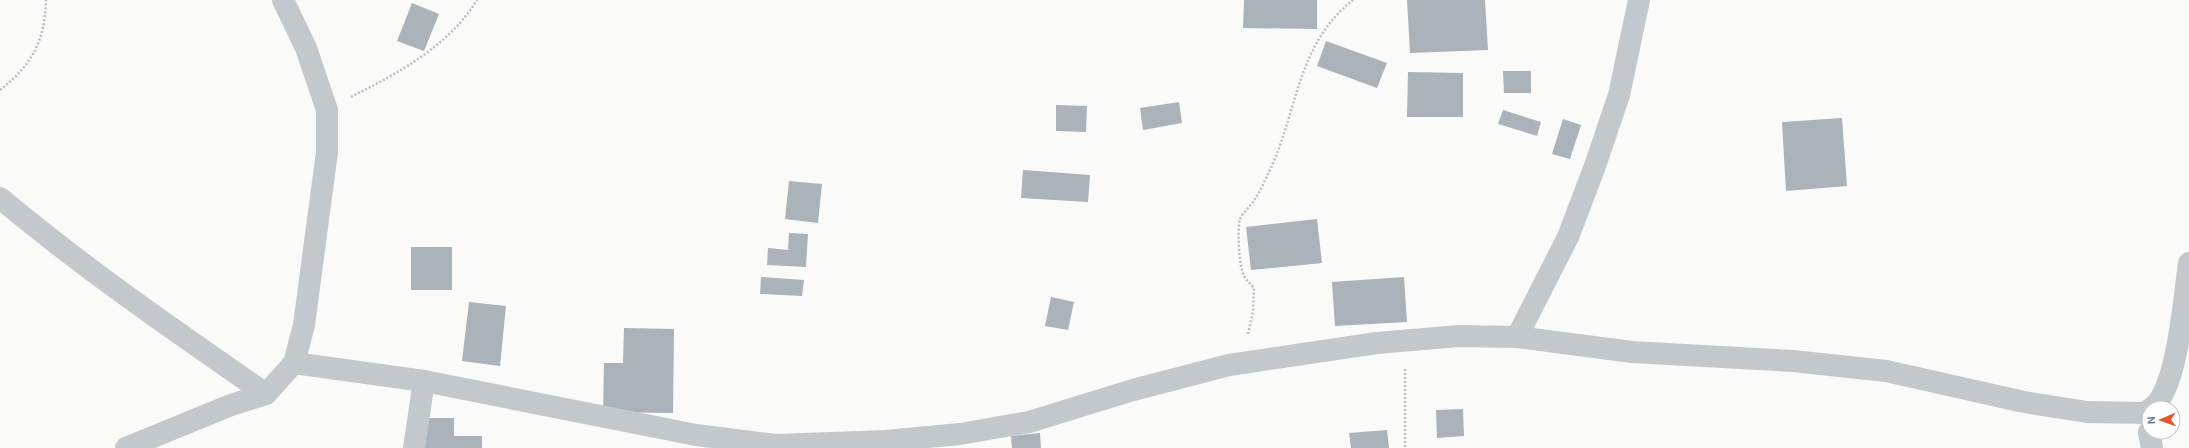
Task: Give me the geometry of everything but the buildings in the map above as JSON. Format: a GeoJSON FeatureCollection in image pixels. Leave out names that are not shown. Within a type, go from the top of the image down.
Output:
{"type":"FeatureCollection","features":[{"type":"Feature","properties":{"kind":"street"},"geometry":{"type":"LineString","coordinates":[[126,448],[231,405],[266,394],[294,363],[304,325],[328,152],[326,110],[306,48],[283,0]]}},
{"type":"Feature","properties":{"kind":"street"},"geometry":{"type":"LineString","coordinates":[[1517,337],[1568,237],[1595,166],[1619,94],[1639,0]]}},
{"type":"Feature","properties":{"kind":"street"},"geometry":{"type":"LineString","coordinates":[[0,198],[48,238],[137,305],[266,394]]}},
{"type":"Feature","properties":{"kind":"street"},"geometry":{"type":"LineString","coordinates":[[2160,400],[2172,373],[2189,263]]}},
{"type":"Feature","properties":{"kind":"street"},"geometry":{"type":"LineString","coordinates":[[294,363],[424,382],[696,434],[776,445],[886,441],[945,436],[1029,422],[1133,390],[1229,365],[1404,341],[1459,336],[1517,337],[1632,352],[1793,361],[1886,371],[2024,402],[2087,412],[2141,418]]}},
{"type":"Feature","properties":{"kind":"street"},"geometry":{"type":"LineString","coordinates":[[414,448],[424,382]]}},
{"type":"Feature","properties":{"kind":"path"},"geometry":{"type":"LineString","coordinates":[[0,90],[16,77],[37,48],[46,23],[46,0]]}},
{"type":"Feature","properties":{"kind":"path"},"geometry":{"type":"LineString","coordinates":[[326,110],[394,75],[428,52],[465,20],[477,0]]}},
{"type":"Feature","properties":{"kind":"path"},"geometry":{"type":"LineString","coordinates":[[1229,365],[1250,331],[1253,312],[1254,288],[1243,276],[1239,238],[1240,219],[1255,199],[1270,172],[1288,121],[1297,86],[1318,37],[1340,10],[1353,0]]}},
{"type":"Feature","properties":{"kind":"path"},"geometry":{"type":"LineString","coordinates":[[1404,341],[1405,448]]}}]}
